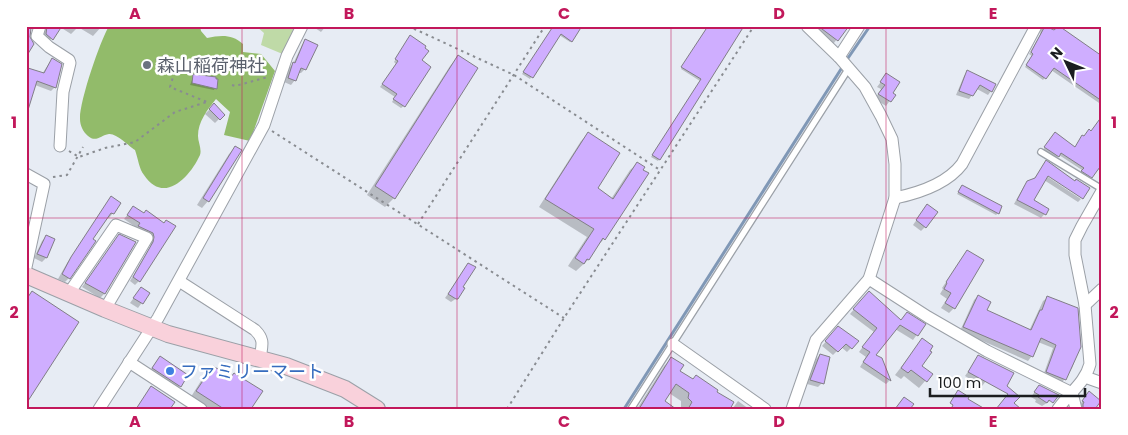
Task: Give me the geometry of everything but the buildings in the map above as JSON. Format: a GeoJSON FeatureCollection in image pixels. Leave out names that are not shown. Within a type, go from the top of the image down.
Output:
{"type":"FeatureCollection","features":[{"type":"Feature","properties":{"kind":"street"},"geometry":{"type":"LineString","coordinates":[[40,26],[37,36],[70,62],[64,92],[60,146]]}},
{"type":"Feature","properties":{"kind":"street"},"geometry":{"type":"LineString","coordinates":[[99,409],[180,281],[264,125],[287,56],[302,26]]}},
{"type":"Feature","properties":{"kind":"street"},"geometry":{"type":"LineString","coordinates":[[792,409],[816,340],[869,279],[895,198],[895,164],[892,139],[881,116],[864,86],[839,57],[807,26]]}},
{"type":"Feature","properties":{"kind":"street"},"geometry":{"type":"LineString","coordinates":[[839,57],[859,26]]}},
{"type":"Feature","properties":{"kind":"street"},"geometry":{"type":"LineString","coordinates":[[895,198],[908,195],[943,181],[962,164],[1036,26]]}},
{"type":"Feature","properties":{"kind":"street"},"geometry":{"type":"LineString","coordinates":[[26,174],[44,184],[26,267]]}},
{"type":"Feature","properties":{"kind":"street"},"geometry":{"type":"LineString","coordinates":[[1058,409],[1085,377],[1090,364],[1085,305],[1075,255],[1075,240],[1102,190]]}},
{"type":"Feature","properties":{"kind":"street"},"geometry":{"type":"LineString","coordinates":[[68,293],[116,225],[147,238],[105,309]]}},
{"type":"Feature","properties":{"kind":"street"},"geometry":{"type":"LineString","coordinates":[[26,275],[168,334],[260,358],[345,388],[377,409]]}},
{"type":"Feature","properties":{"kind":"street"},"geometry":{"type":"LineString","coordinates":[[869,279],[928,317],[987,351],[1072,393],[1076,409]]}},
{"type":"Feature","properties":{"kind":"street"},"geometry":{"type":"LineString","coordinates":[[180,281],[255,330],[261,336],[262,341],[260,358]]}},
{"type":"Feature","properties":{"kind":"street"},"geometry":{"type":"LineString","coordinates":[[1085,305],[1102,289]]}},
{"type":"Feature","properties":{"kind":"street"},"geometry":{"type":"LineString","coordinates":[[673,344],[765,409]]}},
{"type":"Feature","properties":{"kind":"street"},"geometry":{"type":"LineString","coordinates":[[129,362],[201,409]]}},
{"type":"Feature","properties":{"kind":"street"},"geometry":{"type":"LineString","coordinates":[[1085,377],[1102,383]]}},
{"type":"Feature","properties":{"kind":"lane"},"geometry":{"type":"LineString","coordinates":[[631,409],[848,68]]}},
{"type":"Feature","properties":{"kind":"lane"},"geometry":{"type":"LineString","coordinates":[[1041,152],[1102,190]]}},
{"type":"Feature","properties":{"kind":"path"},"geometry":{"type":"LineString","coordinates":[[408,26],[514,75],[660,170]]}},
{"type":"Feature","properties":{"kind":"path"},"geometry":{"type":"LineString","coordinates":[[418,224],[545,26]]}},
{"type":"Feature","properties":{"kind":"path"},"geometry":{"type":"LineString","coordinates":[[507,409],[754,26]]}},
{"type":"Feature","properties":{"kind":"path"},"geometry":{"type":"LineString","coordinates":[[77,157],[105,148],[135,142],[175,112],[207,102],[170,87],[176,67],[166,55],[150,63]]}},
{"type":"Feature","properties":{"kind":"path"},"geometry":{"type":"LineString","coordinates":[[232,85],[235,86],[281,74]]}},
{"type":"Feature","properties":{"kind":"path"},"geometry":{"type":"LineString","coordinates":[[264,125],[564,318]]}},
{"type":"Feature","properties":{"kind":"path"},"geometry":{"type":"LineString","coordinates":[[60,146],[77,157]]}},
{"type":"Feature","properties":{"kind":"path"},"geometry":{"type":"LineString","coordinates":[[44,184],[49,177],[67,175],[83,147]]}},
{"type":"Feature","properties":{"kind":"green space"},"geometry":{"type":"Polygon","coordinates":[[[109,26],[200,26],[201,31],[207,38],[222,36],[235,38],[243,44],[243,52],[261,54],[275,71],[250,141],[224,135],[230,112],[216,99],[201,121],[198,131],[200,155],[196,163],[190,172],[176,184],[168,188],[160,188],[152,184],[142,173],[135,150],[122,140],[112,134],[96,139],[88,136],[81,126],[80,119],[83,100],[91,72],[109,26]]]}},
{"type":"Feature","properties":{"kind":"green space"},"geometry":{"type":"Polygon","coordinates":[[[256,26],[299,26],[285,55],[261,45],[264,33],[256,26]]]}},
{"type":"Feature","properties":{"kind":"waterway"},"geometry":{"type":"LineString","coordinates":[[846,61],[870,26]]}},
{"type":"Feature","properties":{"kind":"waterway"},"geometry":{"type":"LineString","coordinates":[[624,409],[843,66]]}},
{"type":"Feature","properties":{"kind":"place","name":"森山稲荷神社"},"geometry":{"type":"Point","coordinates":[147,65]}},
{"type":"Feature","properties":{"kind":"place","name":"ファミリーマート"},"geometry":{"type":"Point","coordinates":[170,371]}}]}
